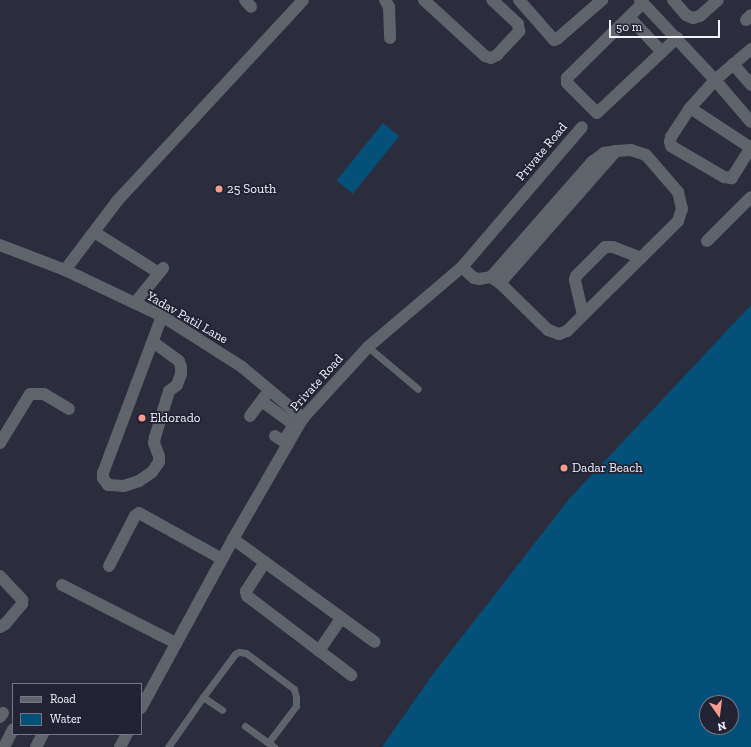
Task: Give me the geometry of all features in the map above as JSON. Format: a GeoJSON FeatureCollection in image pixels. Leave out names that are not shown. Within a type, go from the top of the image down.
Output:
{"type":"FeatureCollection","features":[{"type":"Feature","properties":{"kind":"street"},"geometry":{"type":"LineString","coordinates":[[65,270],[118,200],[303,0]]}},
{"type":"Feature","properties":{"kind":"street"},"geometry":{"type":"LineString","coordinates":[[384,0],[389,7],[390,38]]}},
{"type":"Feature","properties":{"kind":"street"},"geometry":{"type":"LineString","coordinates":[[424,0],[485,56],[490,58],[497,55],[519,31],[518,24],[492,0]]}},
{"type":"Feature","properties":{"kind":"street"},"geometry":{"type":"LineString","coordinates":[[519,0],[554,40],[558,39],[602,0]]}},
{"type":"Feature","properties":{"kind":"street"},"geometry":{"type":"LineString","coordinates":[[673,0],[686,15],[693,18],[700,16],[718,0]]}},
{"type":"Feature","properties":{"kind":"street"},"geometry":{"type":"LineString","coordinates":[[677,38],[597,113],[567,83],[567,78],[629,17],[642,2],[677,38],[751,122]]}},
{"type":"Feature","properties":{"kind":"street"},"geometry":{"type":"LineString","coordinates":[[629,17],[662,52]]}},
{"type":"Feature","properties":{"kind":"street"},"geometry":{"type":"LineString","coordinates":[[690,108],[748,146],[748,152],[732,178],[724,177],[671,146],[670,142],[671,137],[690,108],[715,80],[751,49]]}},
{"type":"Feature","properties":{"kind":"street"},"geometry":{"type":"LineString","coordinates":[[733,64],[751,85]]}},
{"type":"Feature","properties":{"kind":"street","name":"Private Road"},"geometry":{"type":"LineString","coordinates":[[142,706],[286,438],[368,347],[462,267],[582,127]]}},
{"type":"Feature","properties":{"kind":"street"},"geometry":{"type":"LineString","coordinates":[[462,267],[474,278],[496,280],[548,330],[559,334],[567,331],[678,221],[682,208],[678,192],[646,155],[631,150],[604,153],[593,161],[496,280]]}},
{"type":"Feature","properties":{"kind":"street"},"geometry":{"type":"LineString","coordinates":[[707,241],[751,197]]}},
{"type":"Feature","properties":{"kind":"street"},"geometry":{"type":"LineString","coordinates":[[94,232],[161,270],[135,303]]}},
{"type":"Feature","properties":{"kind":"street","name":"Yadav Patil Lane"},"geometry":{"type":"LineString","coordinates":[[0,245],[65,270],[162,316],[242,367],[303,418]]}},
{"type":"Feature","properties":{"kind":"street"},"geometry":{"type":"LineString","coordinates":[[583,315],[575,280],[576,276],[604,247],[613,247],[641,258]]}},
{"type":"Feature","properties":{"kind":"street"},"geometry":{"type":"LineString","coordinates":[[153,342],[179,360],[181,367],[181,374],[177,385],[169,391],[155,437],[154,443],[159,456],[159,462],[152,472],[139,481],[124,486],[108,485],[102,478],[103,473],[162,316]]}},
{"type":"Feature","properties":{"kind":"street"},"geometry":{"type":"LineString","coordinates":[[250,416],[270,390]]}},
{"type":"Feature","properties":{"kind":"street"},"geometry":{"type":"LineString","coordinates":[[0,442],[30,394],[44,394],[69,409]]}},
{"type":"Feature","properties":{"kind":"street"},"geometry":{"type":"LineString","coordinates":[[264,404],[292,423],[292,428],[286,438]]}},
{"type":"Feature","properties":{"kind":"street"},"geometry":{"type":"LineString","coordinates":[[109,566],[135,516],[139,514],[222,559]]}},
{"type":"Feature","properties":{"kind":"street"},"geometry":{"type":"LineString","coordinates":[[233,539],[375,642]]}},
{"type":"Feature","properties":{"kind":"street"},"geometry":{"type":"LineString","coordinates":[[265,562],[246,591],[247,596],[351,675]]}},
{"type":"Feature","properties":{"kind":"street"},"geometry":{"type":"LineString","coordinates":[[0,576],[22,600],[22,604],[5,624],[0,627]]}},
{"type":"Feature","properties":{"kind":"street"},"geometry":{"type":"LineString","coordinates":[[62,585],[176,643]]}},
{"type":"Feature","properties":{"kind":"street"},"geometry":{"type":"LineString","coordinates":[[319,651],[341,618]]}},
{"type":"Feature","properties":{"kind":"street"},"geometry":{"type":"LineString","coordinates":[[4,747],[12,731]]}},
{"type":"Feature","properties":{"kind":"street"},"geometry":{"type":"LineString","coordinates":[[36,747],[42,735]]}},
{"type":"Feature","properties":{"kind":"street"},"geometry":{"type":"LineString","coordinates":[[120,747],[126,735]]}},
{"type":"Feature","properties":{"kind":"lane"},"geometry":{"type":"LineString","coordinates":[[368,347],[418,389]]}},
{"type":"Feature","properties":{"kind":"lane"},"geometry":{"type":"LineString","coordinates":[[168,747],[235,654],[239,652],[246,653],[294,689],[296,697],[296,706],[271,745],[245,726]]}},
{"type":"Feature","properties":{"kind":"lane"},"geometry":{"type":"LineString","coordinates":[[203,697],[222,710]]}},
{"type":"Feature","properties":{"kind":"water"},"geometry":{"type":"Polygon","coordinates":[[[383,123],[399,136],[353,194],[336,181],[383,123]]]}},
{"type":"Feature","properties":{"kind":"water"},"geometry":{"type":"Polygon","coordinates":[[[751,305],[751,747],[382,747],[433,674],[569,499],[751,305]]]}},
{"type":"Feature","properties":{"kind":"place","name":"25 South"},"geometry":{"type":"Point","coordinates":[219,189]}},
{"type":"Feature","properties":{"kind":"place","name":"Eldorado"},"geometry":{"type":"Point","coordinates":[142,418]}},
{"type":"Feature","properties":{"kind":"place","name":"Dadar Beach"},"geometry":{"type":"Point","coordinates":[564,468]}}]}
